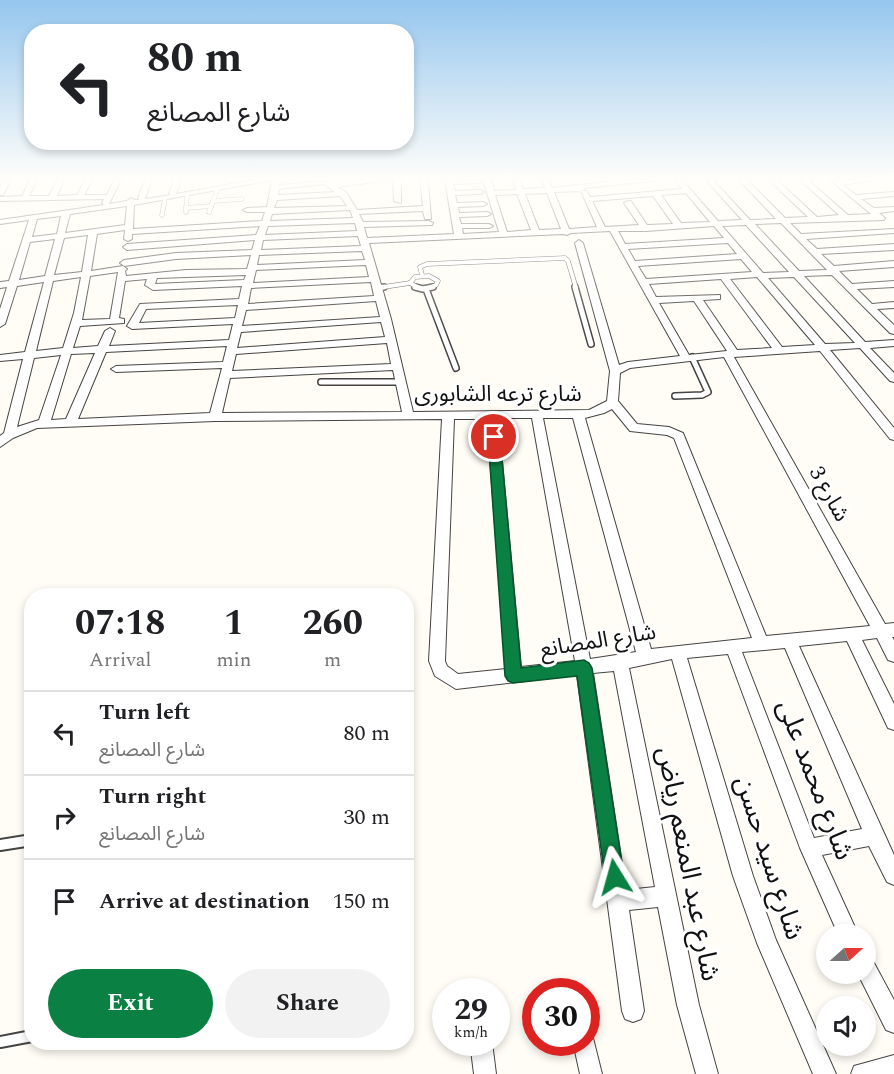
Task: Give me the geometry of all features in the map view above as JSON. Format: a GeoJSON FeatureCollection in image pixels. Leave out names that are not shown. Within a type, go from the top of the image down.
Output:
{"type":"FeatureCollection","features":[{"type":"Feature","properties":{"kind":"street"},"geometry":{"type":"LineString","coordinates":[[0,324],[2,311],[29,230]]}},
{"type":"Feature","properties":{"kind":"street"},"geometry":{"type":"LineString","coordinates":[[4,439],[62,230]]}},
{"type":"Feature","properties":{"kind":"street"},"geometry":{"type":"LineString","coordinates":[[26,240],[109,230]]}},
{"type":"Feature","properties":{"kind":"street"},"geometry":{"type":"LineString","coordinates":[[70,423],[112,326],[130,230]]}},
{"type":"Feature","properties":{"kind":"street"},"geometry":{"type":"LineString","coordinates":[[215,417],[259,239],[263,230]]}},
{"type":"Feature","properties":{"kind":"street"},"geometry":{"type":"LineString","coordinates":[[127,247],[190,241],[259,239],[333,230]]}},
{"type":"Feature","properties":{"kind":"street"},"geometry":{"type":"LineString","coordinates":[[0,285],[86,274],[176,256],[256,254],[347,230]]}},
{"type":"Feature","properties":{"kind":"street"},"geometry":{"type":"LineString","coordinates":[[360,230],[386,319],[408,415]]}},
{"type":"Feature","properties":{"kind":"street"},"geometry":{"type":"LineString","coordinates":[[379,230],[431,238],[606,230]]}},
{"type":"Feature","properties":{"kind":"street"},"geometry":{"type":"LineString","coordinates":[[430,230],[431,238]]}},
{"type":"Feature","properties":{"kind":"street"},"geometry":{"type":"LineString","coordinates":[[458,230],[459,237]]}},
{"type":"Feature","properties":{"kind":"street"},"geometry":{"type":"LineString","coordinates":[[502,230],[504,236]]}},
{"type":"Feature","properties":{"kind":"street"},"geometry":{"type":"LineString","coordinates":[[535,230],[536,234]]}},
{"type":"Feature","properties":{"kind":"street"},"geometry":{"type":"LineString","coordinates":[[608,230],[623,247],[689,358]]}},
{"type":"Feature","properties":{"kind":"street"},"geometry":{"type":"LineString","coordinates":[[721,230],[822,347],[894,436]]}},
{"type":"Feature","properties":{"kind":"street"},"geometry":{"type":"LineString","coordinates":[[756,230],[894,379]]}},
{"type":"Feature","properties":{"kind":"street"},"geometry":{"type":"LineString","coordinates":[[793,230],[894,331]]}},
{"type":"Feature","properties":{"kind":"street"},"geometry":{"type":"LineString","coordinates":[[800,237],[871,230]]}},
{"type":"Feature","properties":{"kind":"street"},"geometry":{"type":"LineString","coordinates":[[44,423],[68,351],[86,274],[93,231]]}},
{"type":"Feature","properties":{"kind":"street"},"geometry":{"type":"LineString","coordinates":[[623,247],[730,240]]}},
{"type":"Feature","properties":{"kind":"street","name":"شارع ترعه الشابورى"},"geometry":{"type":"LineString","coordinates":[[4,439],[25,426],[44,423],[215,417],[599,412],[613,402],[615,371],[579,243]]}},
{"type":"Feature","properties":{"kind":"street"},"geometry":{"type":"LineString","coordinates":[[814,252],[894,247]]}},
{"type":"Feature","properties":{"kind":"street"},"geometry":{"type":"LineString","coordinates":[[632,264],[744,256]]}},
{"type":"Feature","properties":{"kind":"street"},"geometry":{"type":"LineString","coordinates":[[121,279],[370,262]]}},
{"type":"Feature","properties":{"kind":"street"},"geometry":{"type":"LineString","coordinates":[[642,282],[723,276],[797,274],[894,264]]}},
{"type":"Feature","properties":{"kind":"street"},"geometry":{"type":"LineString","coordinates":[[153,276],[150,285],[153,286],[376,284]]}},
{"type":"Feature","properties":{"kind":"street"},"geometry":{"type":"LineString","coordinates":[[723,276],[779,350]]}},
{"type":"Feature","properties":{"kind":"street"},"geometry":{"type":"LineString","coordinates":[[850,287],[894,284]]}},
{"type":"Feature","properties":{"kind":"street"},"geometry":{"type":"LineString","coordinates":[[653,300],[717,297]]}},
{"type":"Feature","properties":{"kind":"street"},"geometry":{"type":"LineString","coordinates":[[133,323],[141,308],[145,306],[380,298]]}},
{"type":"Feature","properties":{"kind":"street","name":"شارع 3"},"geometry":{"type":"LineString","coordinates":[[697,298],[887,630],[894,655]]}},
{"type":"Feature","properties":{"kind":"street"},"geometry":{"type":"LineString","coordinates":[[870,307],[894,305]]}},
{"type":"Feature","properties":{"kind":"street"},"geometry":{"type":"LineString","coordinates":[[75,323],[112,326],[133,323],[238,325],[386,319]]}},
{"type":"Feature","properties":{"kind":"street"},"geometry":{"type":"LineString","coordinates":[[0,358],[102,349],[233,347],[391,340]]}},
{"type":"Feature","properties":{"kind":"street"},"geometry":{"type":"LineString","coordinates":[[615,371],[628,365],[689,358],[894,343]]}},
{"type":"Feature","properties":{"kind":"street"},"geometry":{"type":"LineString","coordinates":[[116,369],[398,367]]}},
{"type":"Feature","properties":{"kind":"street"},"geometry":{"type":"LineString","coordinates":[[613,402],[634,428],[669,431],[680,436],[761,642]]}},
{"type":"Feature","properties":{"kind":"street"},"geometry":{"type":"LineString","coordinates":[[448,414],[437,661],[441,671],[456,682],[513,676]]}},
{"type":"Feature","properties":{"kind":"street","name":"شارع المصانع"},"geometry":{"type":"LineString","coordinates":[[492,414],[513,676],[620,663],[645,656],[732,645],[887,630]]}},
{"type":"Feature","properties":{"kind":"street"},"geometry":{"type":"LineString","coordinates":[[537,414],[584,668],[633,1011]]}},
{"type":"Feature","properties":{"kind":"street"},"geometry":{"type":"LineString","coordinates":[[578,414],[645,656]]}},
{"type":"Feature","properties":{"kind":"street"},"geometry":{"type":"LineString","coordinates":[[851,633],[894,722]]}},
{"type":"Feature","properties":{"kind":"street"},"geometry":{"type":"LineString","coordinates":[[789,640],[874,836],[894,874]]}},
{"type":"Feature","properties":{"kind":"street","name":"شارع محمد على"},"geometry":{"type":"LineString","coordinates":[[732,645],[809,848],[843,924]]}},
{"type":"Feature","properties":{"kind":"street","name":"شارع سيد حسن"},"geometry":{"type":"LineString","coordinates":[[678,652],[747,887],[767,943],[825,1074]]}},
{"type":"Feature","properties":{"kind":"street","name":"شارع عبد المنعم رياض"},"geometry":{"type":"LineString","coordinates":[[620,663],[688,1005],[707,1074]]}},
{"type":"Feature","properties":{"kind":"street"},"geometry":{"type":"LineString","coordinates":[[809,848],[874,836]]}},
{"type":"Feature","properties":{"kind":"street"},"geometry":{"type":"LineString","coordinates":[[618,901],[667,896]]}},
{"type":"Feature","properties":{"kind":"street"},"geometry":{"type":"LineString","coordinates":[[874,984],[894,1022]]}},
{"type":"Feature","properties":{"kind":"street"},"geometry":{"type":"LineString","coordinates":[[482,1056],[484,1074]]}},
{"type":"Feature","properties":{"kind":"street"},"geometry":{"type":"LineString","coordinates":[[587,1056],[591,1074]]}},
{"type":"Feature","properties":{"kind":"street"},"geometry":{"type":"LineString","coordinates":[[862,1074],[894,1066]]}},
{"type":"Feature","properties":{"kind":"lane"},"geometry":{"type":"LineString","coordinates":[[422,275],[420,267],[427,264],[566,258],[591,344]]}},
{"type":"Feature","properties":{"kind":"lane"},"geometry":{"type":"LineString","coordinates":[[376,284],[410,284],[418,289],[426,290],[436,285],[438,281],[434,277],[422,275],[412,279],[410,284]]}},
{"type":"Feature","properties":{"kind":"lane"},"geometry":{"type":"LineString","coordinates":[[426,290],[456,368]]}},
{"type":"Feature","properties":{"kind":"lane"},"geometry":{"type":"LineString","coordinates":[[675,396],[702,395],[708,392],[689,358]]}},
{"type":"Feature","properties":{"kind":"lane"},"geometry":{"type":"LineString","coordinates":[[321,382],[402,382]]}},
{"type":"Feature","properties":{"kind":"lane"},"geometry":{"type":"LineString","coordinates":[[0,845],[24,841]]}},
{"type":"Feature","properties":{"kind":"lane"},"geometry":{"type":"LineString","coordinates":[[0,1042],[24,1038]]}},
{"type":"Feature","properties":{"kind":"route"},"geometry":{"type":"LineString","coordinates":[[494,437],[513,676],[584,668],[615,877]]}}]}
